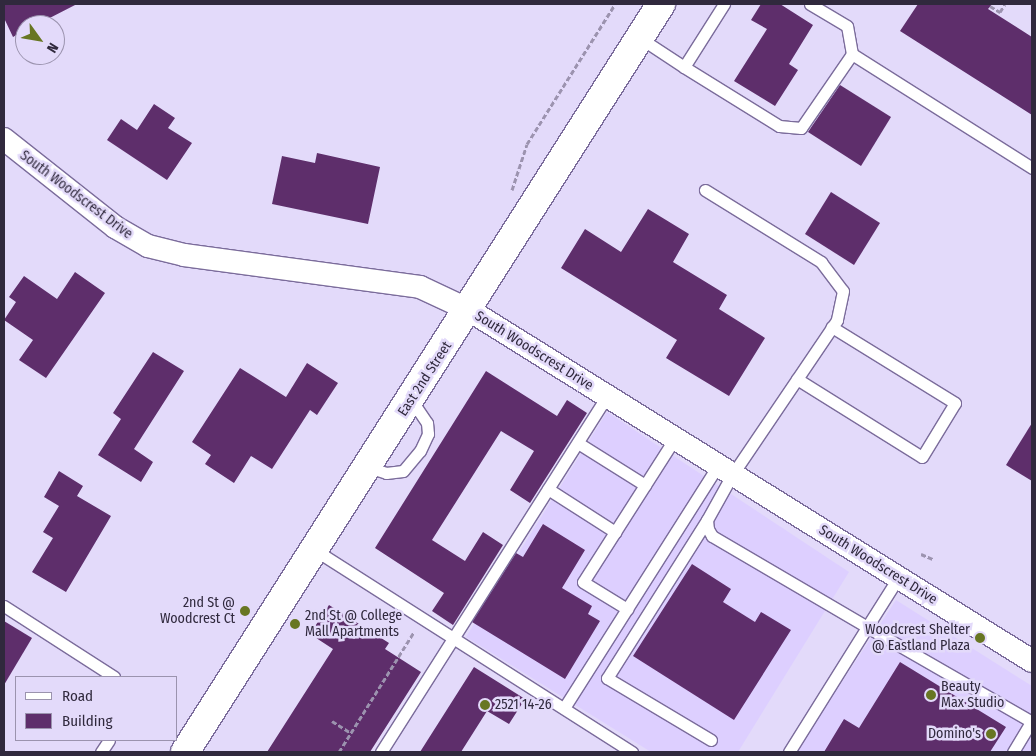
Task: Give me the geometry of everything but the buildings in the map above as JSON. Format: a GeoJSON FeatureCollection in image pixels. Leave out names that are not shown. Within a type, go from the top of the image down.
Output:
{"type":"FeatureCollection","features":[{"type":"Feature","properties":{"kind":"street","name":"East 2nd Street"},"geometry":{"type":"LineString","coordinates":[[185,752],[469,310],[661,4]]}},
{"type":"Feature","properties":{"kind":"street","name":"South Woodscrest Drive"},"geometry":{"type":"LineString","coordinates":[[4,139],[115,227],[148,246],[184,255],[420,287],[469,310],[1032,661]]}},
{"type":"Feature","properties":{"kind":"lane"},"geometry":{"type":"LineString","coordinates":[[684,67],[724,4]]}},
{"type":"Feature","properties":{"kind":"lane"},"geometry":{"type":"LineString","coordinates":[[810,4],[846,26],[852,54],[1032,168]]}},
{"type":"Feature","properties":{"kind":"lane"},"geometry":{"type":"LineString","coordinates":[[640,38],[779,126],[801,128],[852,54]]}},
{"type":"Feature","properties":{"kind":"lane"},"geometry":{"type":"LineString","coordinates":[[564,708],[627,609],[725,470],[797,379],[832,327],[843,291],[821,262],[706,190]]}},
{"type":"Feature","properties":{"kind":"lane"},"geometry":{"type":"LineString","coordinates":[[797,379],[922,457],[955,403],[832,327]]}},
{"type":"Feature","properties":{"kind":"lane"},"geometry":{"type":"LineString","coordinates":[[381,752],[607,396]]}},
{"type":"Feature","properties":{"kind":"lane"},"geometry":{"type":"LineString","coordinates":[[627,609],[583,582],[675,438]]}},
{"type":"Feature","properties":{"kind":"lane"},"geometry":{"type":"LineString","coordinates":[[578,443],[645,486]]}},
{"type":"Feature","properties":{"kind":"lane"},"geometry":{"type":"LineString","coordinates":[[711,740],[607,678],[707,520],[725,470]]}},
{"type":"Feature","properties":{"kind":"lane"},"geometry":{"type":"LineString","coordinates":[[548,489],[615,532]]}},
{"type":"Feature","properties":{"kind":"lane"},"geometry":{"type":"LineString","coordinates":[[707,520],[712,536],[1032,721],[1013,752]]}},
{"type":"Feature","properties":{"kind":"lane"},"geometry":{"type":"LineString","coordinates":[[315,550],[632,752]]}},
{"type":"Feature","properties":{"kind":"lane"},"geometry":{"type":"LineString","coordinates":[[789,752],[898,578]]}},
{"type":"Feature","properties":{"kind":"lane"},"geometry":{"type":"LineString","coordinates":[[4,606],[112,676]]}},
{"type":"Feature","properties":{"kind":"lane"},"geometry":{"type":"LineString","coordinates":[[101,752],[108,741]]}},
{"type":"Feature","properties":{"kind":"path"},"geometry":{"type":"LineString","coordinates":[[510,192],[527,144],[615,4]]}},
{"type":"Feature","properties":{"kind":"path"},"geometry":{"type":"LineString","coordinates":[[990,6],[1000,12],[1005,4]]}},
{"type":"Feature","properties":{"kind":"path"},"geometry":{"type":"LineString","coordinates":[[920,554],[933,558]]}},
{"type":"Feature","properties":{"kind":"path"},"geometry":{"type":"LineString","coordinates":[[339,752],[423,619]]}},
{"type":"Feature","properties":{"kind":"path"},"geometry":{"type":"LineString","coordinates":[[332,721],[351,733]]}},
{"type":"Feature","properties":{"kind":"shaded area"},"geometry":{"type":"Polygon","coordinates":[[[607,412],[849,572],[738,752],[651,752],[466,637],[607,412]]]}},
{"type":"Feature","properties":{"kind":"shaded area"},"geometry":{"type":"Polygon","coordinates":[[[896,600],[1032,686],[1032,752],[796,752],[896,600]]]}},
{"type":"Feature","properties":{"kind":"place","name":"2nd St @ Woodcrest Ct"},"geometry":{"type":"Point","coordinates":[245,611]}},
{"type":"Feature","properties":{"kind":"place","name":"2nd St @ College Mall Apartments"},"geometry":{"type":"Point","coordinates":[295,624]}},
{"type":"Feature","properties":{"kind":"place","name":"Woodcrest Shelter @ Eastland Plaza"},"geometry":{"type":"Point","coordinates":[980,638]}},
{"type":"Feature","properties":{"kind":"place","name":"Beauty Max Studio"},"geometry":{"type":"Point","coordinates":[931,695]}},
{"type":"Feature","properties":{"kind":"place","name":"2521 14-26"},"geometry":{"type":"Point","coordinates":[485,705]}},
{"type":"Feature","properties":{"kind":"place","name":"Domino's"},"geometry":{"type":"Point","coordinates":[991,734]}}]}
